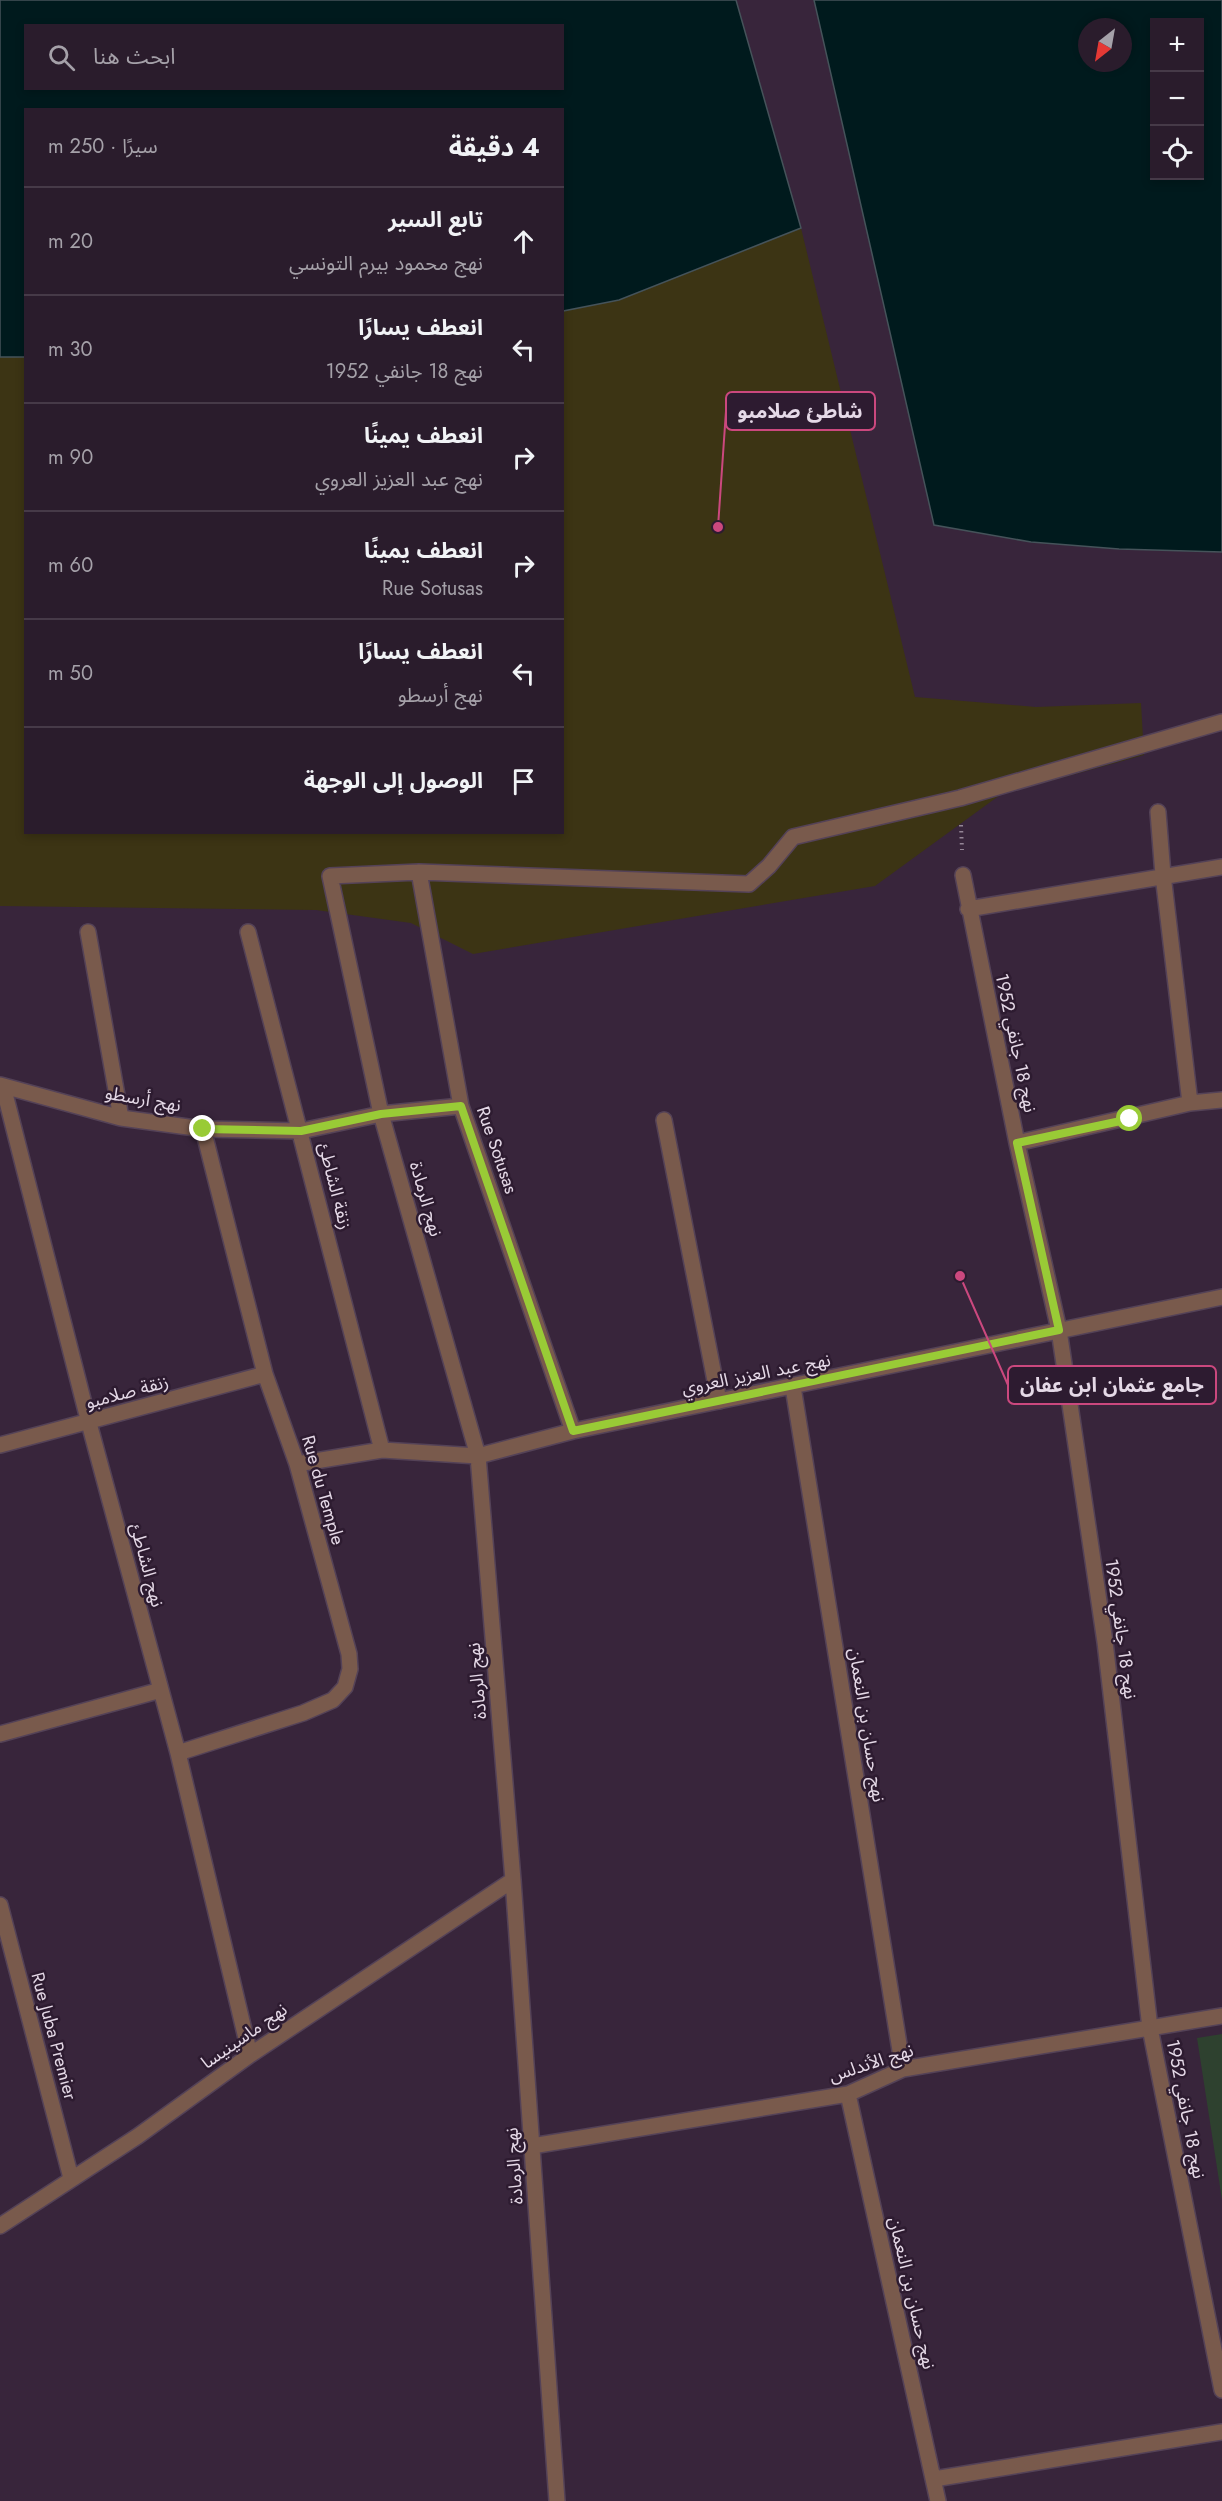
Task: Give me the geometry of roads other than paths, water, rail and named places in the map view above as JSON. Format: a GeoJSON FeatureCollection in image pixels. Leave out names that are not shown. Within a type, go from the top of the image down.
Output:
{"type":"FeatureCollection","features":[{"type":"Feature","properties":{"kind":"street"},"geometry":{"type":"LineString","coordinates":[[419,872],[749,884],[770,866],[793,837],[960,798],[1222,722]]}},
{"type":"Feature","properties":{"kind":"street"},"geometry":{"type":"LineString","coordinates":[[1158,812],[1163,875],[1190,1103]]}},
{"type":"Feature","properties":{"kind":"street"},"geometry":{"type":"LineString","coordinates":[[968,909],[1222,867]]}},
{"type":"Feature","properties":{"kind":"street","name":"نهج الرمادة"},"geometry":{"type":"LineString","coordinates":[[419,872],[330,876],[381,1114],[478,1456],[513,1880],[557,2501]]}},
{"type":"Feature","properties":{"kind":"street","name":"Rue Sotusas"},"geometry":{"type":"LineString","coordinates":[[419,872],[461,1106],[573,1431]]}},
{"type":"Feature","properties":{"kind":"street","name":"نهج 18 جانفي 1952"},"geometry":{"type":"LineString","coordinates":[[963,875],[968,909],[1017,1143],[1059,1330],[1105,1642],[1150,2028],[1222,2390]]}},
{"type":"Feature","properties":{"kind":"street"},"geometry":{"type":"LineString","coordinates":[[88,932],[121,1118]]}},
{"type":"Feature","properties":{"kind":"street","name":"زنقة الشاطئ"},"geometry":{"type":"LineString","coordinates":[[248,932],[382,1450]]}},
{"type":"Feature","properties":{"kind":"street","name":"نهج أرسطو"},"geometry":{"type":"LineString","coordinates":[[2,1085],[121,1118],[203,1129],[301,1131],[381,1114],[461,1106]]}},
{"type":"Feature","properties":{"kind":"street","name":"نهج الشاطئ"},"geometry":{"type":"LineString","coordinates":[[2,1085],[89,1423],[178,1754],[250,2055]]}},
{"type":"Feature","properties":{"kind":"street"},"geometry":{"type":"LineString","coordinates":[[1017,1143],[1190,1103],[1222,1100]]}},
{"type":"Feature","properties":{"kind":"street"},"geometry":{"type":"LineString","coordinates":[[664,1120],[719,1401]]}},
{"type":"Feature","properties":{"kind":"street","name":"Rue du Temple"},"geometry":{"type":"LineString","coordinates":[[178,1754],[303,1713],[333,1700],[345,1688],[350,1669],[349,1654],[297,1464],[265,1374],[203,1129]]}},
{"type":"Feature","properties":{"kind":"street","name":"نهج عبد العزيز العروي"},"geometry":{"type":"LineString","coordinates":[[297,1464],[382,1450],[478,1456],[573,1431],[1222,1297]]}},
{"type":"Feature","properties":{"kind":"street","name":"زنقة صلامبو"},"geometry":{"type":"LineString","coordinates":[[0,1445],[265,1374]]}},
{"type":"Feature","properties":{"kind":"street","name":"نهج حسان بن النعمان"},"geometry":{"type":"LineString","coordinates":[[793,1387],[903,2069]]}},
{"type":"Feature","properties":{"kind":"street"},"geometry":{"type":"LineString","coordinates":[[0,1734],[161,1690]]}},
{"type":"Feature","properties":{"kind":"street","name":"نهج ماسينيسا"},"geometry":{"type":"LineString","coordinates":[[0,2226],[138,2136],[250,2055],[513,1880]]}},
{"type":"Feature","properties":{"kind":"street","name":"Rue Juba Premier"},"geometry":{"type":"LineString","coordinates":[[0,1905],[71,2178]]}},
{"type":"Feature","properties":{"kind":"street","name":"نهج الأندلس"},"geometry":{"type":"LineString","coordinates":[[532,2146],[848,2094],[903,2069],[1222,2016]]}},
{"type":"Feature","properties":{"kind":"street","name":"نهج حسان بن النعمان"},"geometry":{"type":"LineString","coordinates":[[848,2094],[938,2501]]}},
{"type":"Feature","properties":{"kind":"street"},"geometry":{"type":"LineString","coordinates":[[934,2479],[1222,2432]]}},
{"type":"Feature","properties":{"kind":"place","name":"شاطئ صلامبو"},"geometry":{"type":"Point","coordinates":[718,527]}},
{"type":"Feature","properties":{"kind":"place","name":"جامع عثمان ابن عفان"},"geometry":{"type":"Point","coordinates":[960,1276]}}]}
